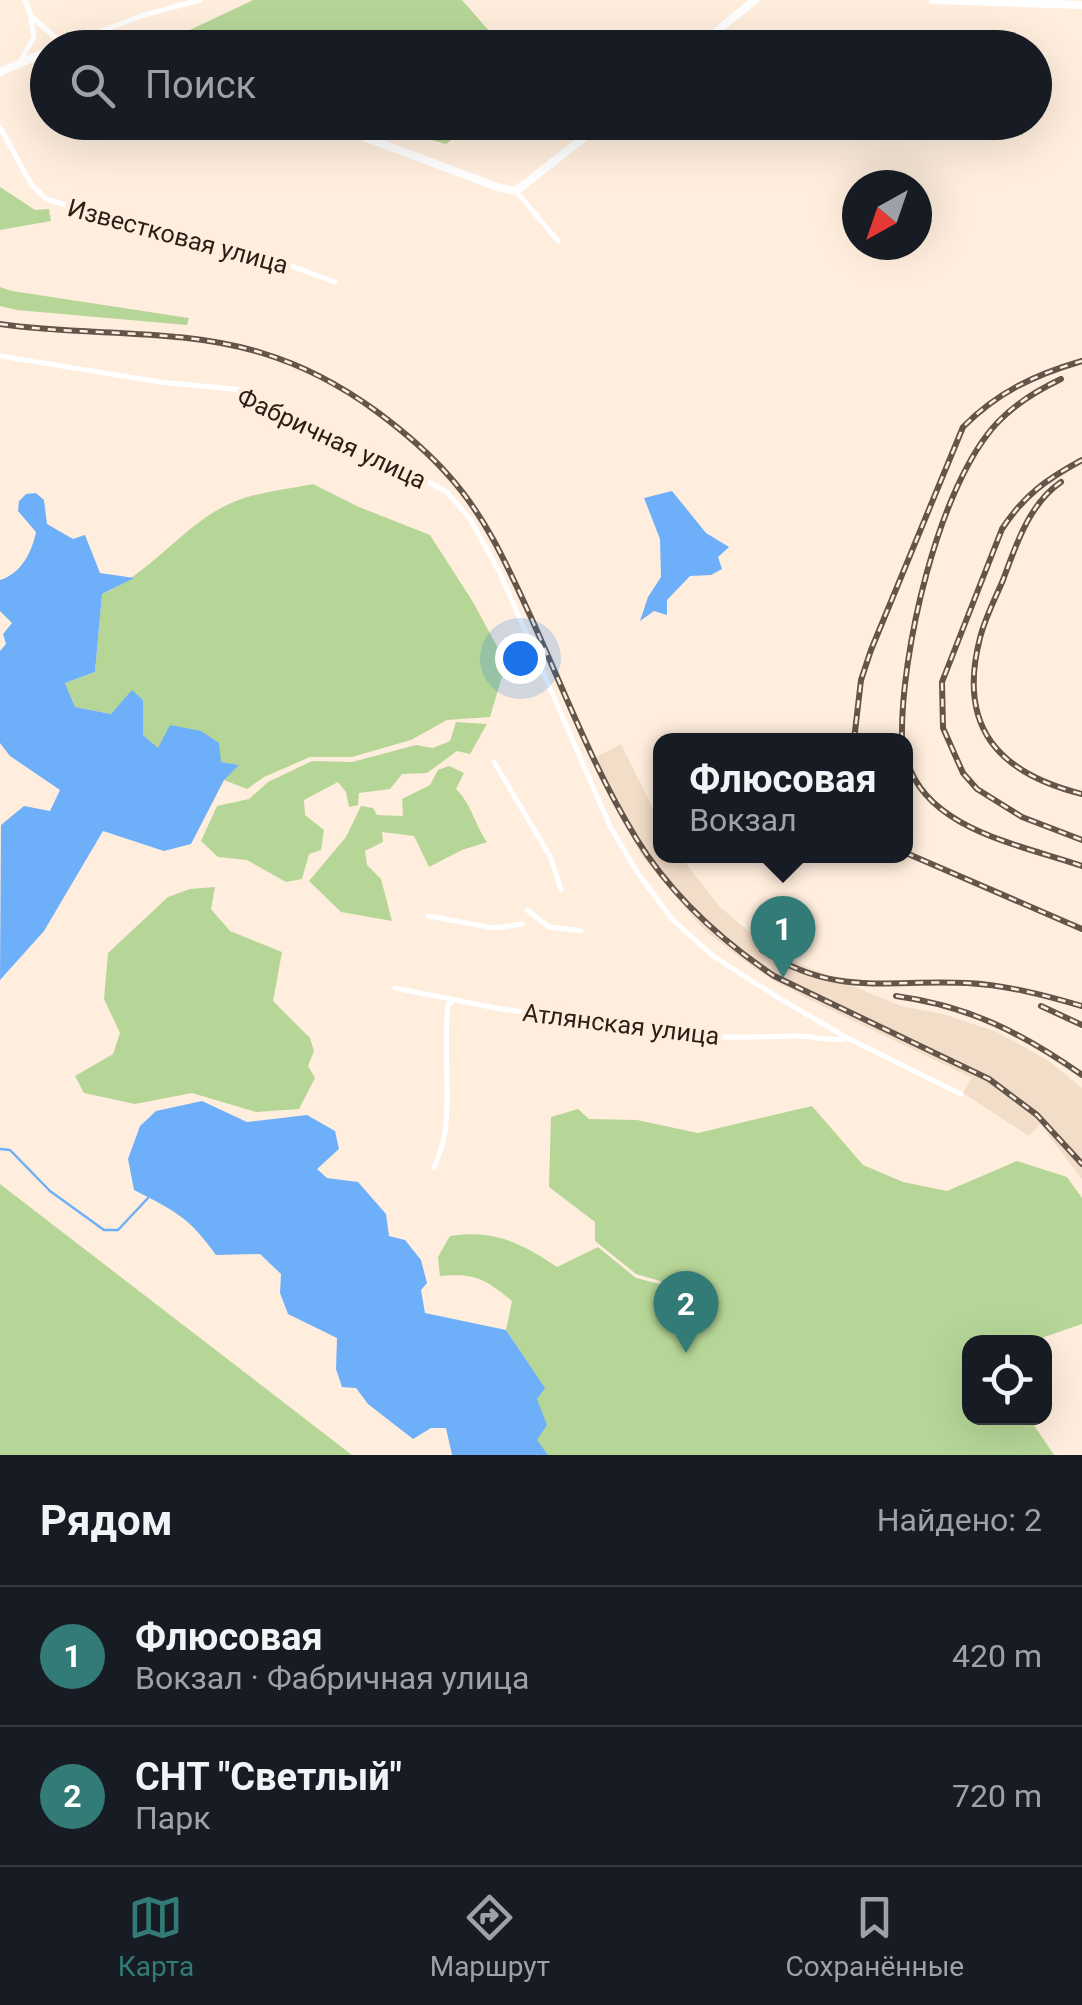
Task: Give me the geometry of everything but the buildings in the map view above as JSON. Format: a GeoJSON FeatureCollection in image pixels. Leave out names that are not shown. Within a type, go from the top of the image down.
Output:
{"type":"FeatureCollection","features":[{"type":"Feature","properties":{"kind":"street"},"geometry":{"type":"LineString","coordinates":[[26,0],[33,30]]}},
{"type":"Feature","properties":{"kind":"street"},"geometry":{"type":"LineString","coordinates":[[105,30],[200,0]]}},
{"type":"Feature","properties":{"kind":"street"},"geometry":{"type":"LineString","coordinates":[[718,30],[755,0]]}},
{"type":"Feature","properties":{"kind":"street"},"geometry":{"type":"LineString","coordinates":[[933,0],[1082,5]]}},
{"type":"Feature","properties":{"kind":"street"},"geometry":{"type":"LineString","coordinates":[[31,16],[45,30]]}},
{"type":"Feature","properties":{"kind":"street"},"geometry":{"type":"LineString","coordinates":[[20,62],[30,43]]}},
{"type":"Feature","properties":{"kind":"street"},"geometry":{"type":"LineString","coordinates":[[0,72],[30,58]]}},
{"type":"Feature","properties":{"kind":"street","name":"Известковая улица"},"geometry":{"type":"LineString","coordinates":[[0,127],[30,184],[46,199],[150,231],[244,249],[335,282]]}},
{"type":"Feature","properties":{"kind":"street"},"geometry":{"type":"LineString","coordinates":[[372,140],[500,188],[516,190],[558,240]]}},
{"type":"Feature","properties":{"kind":"street"},"geometry":{"type":"LineString","coordinates":[[516,190],[581,140]]}},
{"type":"Feature","properties":{"kind":"street","name":"Фабричная улица"},"geometry":{"type":"LineString","coordinates":[[0,356],[160,382],[243,390],[336,445],[391,462],[447,492],[470,518],[500,573],[586,774],[637,872],[672,918],[713,956],[848,1038],[961,1094]]}},
{"type":"Feature","properties":{"kind":"street"},"geometry":{"type":"LineString","coordinates":[[494,762],[551,858],[561,890]]}},
{"type":"Feature","properties":{"kind":"street"},"geometry":{"type":"LineString","coordinates":[[528,910],[549,928],[581,931]]}},
{"type":"Feature","properties":{"kind":"street"},"geometry":{"type":"LineString","coordinates":[[428,916],[494,928],[522,924]]}},
{"type":"Feature","properties":{"kind":"street","name":"Атлянская улица"},"geometry":{"type":"LineString","coordinates":[[396,988],[452,1001],[726,1038],[848,1038]]}},
{"type":"Feature","properties":{"kind":"street"},"geometry":{"type":"LineString","coordinates":[[434,1168],[444,1139],[446,1022],[452,1001]]}},
{"type":"Feature","properties":{"kind":"shaded area"},"geometry":{"type":"Polygon","coordinates":[[[621,744],[653,809],[653,863],[685,863],[720,907],[766,946],[901,1006],[943,1014],[997,1032],[1049,1061],[1082,1088],[1082,1179],[1040,1124],[1029,1136],[963,1093],[972,1078],[804,997],[754,968],[704,930],[642,856],[592,759],[621,744]]]}},
{"type":"Feature","properties":{"kind":"green space"},"geometry":{"type":"Polygon","coordinates":[[[253,0],[462,0],[488,30],[190,30],[253,0]]]}},
{"type":"Feature","properties":{"kind":"green space"},"geometry":{"type":"Polygon","coordinates":[[[0,187],[35,210],[49,209],[51,221],[0,230],[0,187]]]}},
{"type":"Feature","properties":{"kind":"green space"},"geometry":{"type":"Polygon","coordinates":[[[0,287],[189,318],[187,325],[17,310],[0,306],[0,287]]]}},
{"type":"Feature","properties":{"kind":"green space"},"geometry":{"type":"Polygon","coordinates":[[[313,484],[430,535],[506,663],[490,717],[447,720],[411,740],[352,757],[310,757],[264,777],[247,789],[224,780],[238,765],[221,762],[171,725],[158,749],[143,735],[143,700],[132,691],[111,714],[75,707],[65,683],[95,672],[102,594],[137,573],[218,510],[254,495],[313,484]]]}},
{"type":"Feature","properties":{"kind":"green space"},"geometry":{"type":"Polygon","coordinates":[[[456,722],[487,724],[470,754],[457,751],[427,773],[402,774],[390,789],[359,793],[358,805],[349,807],[346,792],[338,782],[304,800],[305,815],[324,830],[321,850],[309,854],[302,879],[286,882],[247,860],[218,857],[201,841],[217,806],[249,799],[268,782],[312,761],[352,762],[416,745],[433,748],[450,741],[456,722]]]}},
{"type":"Feature","properties":{"kind":"green space"},"geometry":{"type":"Polygon","coordinates":[[[449,766],[464,773],[456,789],[487,842],[429,867],[414,836],[382,832],[383,842],[365,851],[367,865],[381,879],[392,921],[341,912],[309,881],[346,837],[361,806],[373,808],[377,815],[403,816],[402,799],[430,785],[438,770],[449,766]]]}},
{"type":"Feature","properties":{"kind":"green space"},"geometry":{"type":"Polygon","coordinates":[[[215,887],[211,909],[230,931],[282,952],[273,1001],[310,1038],[314,1051],[308,1066],[315,1078],[299,1109],[256,1112],[192,1093],[135,1104],[84,1093],[75,1076],[113,1054],[120,1033],[104,999],[108,953],[168,897],[190,889],[215,887]]]}},
{"type":"Feature","properties":{"kind":"green space"},"geometry":{"type":"Polygon","coordinates":[[[812,1106],[863,1165],[903,1182],[947,1191],[1017,1161],[1067,1177],[1082,1198],[1082,1324],[1050,1335],[962,1335],[962,1425],[1034,1425],[1054,1455],[548,1455],[536,1440],[537,1399],[544,1387],[506,1330],[512,1301],[479,1279],[440,1276],[438,1257],[450,1236],[466,1234],[506,1240],[557,1267],[598,1247],[636,1278],[660,1284],[665,1297],[683,1311],[665,1295],[660,1281],[636,1274],[595,1241],[595,1222],[549,1187],[551,1117],[578,1109],[589,1119],[637,1120],[698,1133],[812,1106]]]}},
{"type":"Feature","properties":{"kind":"green space"},"geometry":{"type":"Polygon","coordinates":[[[0,1184],[352,1455],[0,1455],[0,1184]]]}},
{"type":"Feature","properties":{"kind":"water"},"geometry":{"type":"Polygon","coordinates":[[[672,491],[706,533],[729,547],[718,557],[722,569],[711,575],[690,576],[667,600],[667,615],[654,611],[640,621],[648,597],[661,577],[660,539],[644,498],[672,491]]]}},
{"type":"Feature","properties":{"kind":"water"},"geometry":{"type":"Polygon","coordinates":[[[36,493],[44,500],[47,524],[73,539],[85,535],[100,573],[134,578],[102,594],[95,672],[65,683],[75,707],[111,714],[132,690],[143,700],[143,735],[158,748],[170,725],[201,731],[219,743],[221,762],[239,765],[224,780],[191,844],[164,851],[103,831],[44,931],[0,980],[1,825],[24,806],[50,811],[60,790],[10,756],[0,743],[0,651],[6,644],[3,634],[12,623],[0,611],[0,580],[20,567],[32,547],[36,532],[18,511],[19,501],[26,494],[36,493]]]}},
{"type":"Feature","properties":{"kind":"water"},"geometry":{"type":"Polygon","coordinates":[[[202,1101],[247,1122],[307,1115],[335,1131],[339,1149],[317,1169],[327,1178],[358,1182],[386,1214],[389,1236],[405,1240],[421,1260],[427,1283],[421,1290],[425,1313],[506,1330],[545,1388],[537,1399],[547,1425],[537,1440],[548,1455],[452,1455],[446,1428],[431,1428],[413,1439],[368,1404],[356,1388],[342,1387],[336,1369],[337,1338],[288,1314],[280,1293],[281,1274],[260,1254],[216,1255],[180,1216],[134,1190],[128,1159],[140,1126],[156,1111],[202,1101]]]}},
{"type":"Feature","properties":{"kind":"waterway"},"geometry":{"type":"LineString","coordinates":[[0,1149],[10,1150],[50,1191],[104,1230],[118,1230],[148,1198]]}},
{"type":"Feature","properties":{"kind":"railway"},"geometry":{"type":"LineString","coordinates":[[0,324],[198,339],[277,358],[350,394],[415,442],[462,491],[504,559],[606,784],[653,863]]}},
{"type":"Feature","properties":{"kind":"railway"},"geometry":{"type":"LineString","coordinates":[[855,733],[861,680],[871,650],[963,427],[1018,386],[1082,361]]}},
{"type":"Feature","properties":{"kind":"railway"},"geometry":{"type":"LineString","coordinates":[[902,733],[916,619],[927,573],[957,486],[998,422],[1061,379]]}},
{"type":"Feature","properties":{"kind":"railway"},"geometry":{"type":"LineString","coordinates":[[1082,460],[1037,489],[1002,529],[942,682],[943,728],[963,773],[977,789],[1022,817],[1082,840]]}},
{"type":"Feature","properties":{"kind":"railway"},"geometry":{"type":"LineString","coordinates":[[1061,482],[1040,502],[1025,526],[987,616],[974,669],[974,697],[980,721],[1007,759],[1027,773],[1082,794]]}},
{"type":"Feature","properties":{"kind":"railway"},"geometry":{"type":"LineString","coordinates":[[913,774],[932,801],[953,817],[1004,841],[1082,866]]}},
{"type":"Feature","properties":{"kind":"railway"},"geometry":{"type":"LineString","coordinates":[[913,856],[1082,929]]}},
{"type":"Feature","properties":{"kind":"railway"},"geometry":{"type":"LineString","coordinates":[[653,863],[715,931],[774,976],[989,1079],[1037,1115],[1082,1164]]}},
{"type":"Feature","properties":{"kind":"railway"},"geometry":{"type":"LineString","coordinates":[[762,950],[814,975],[838,980],[982,984],[1082,1006]]}},
{"type":"Feature","properties":{"kind":"railway"},"geometry":{"type":"LineString","coordinates":[[896,996],[971,1014],[1038,1046],[1082,1075]]}},
{"type":"Feature","properties":{"kind":"railway"},"geometry":{"type":"LineString","coordinates":[[1041,1006],[1082,1025]]}},
{"type":"Feature","properties":{"kind":"place","name":"Флюсовая"},"geometry":{"type":"Point","coordinates":[783,978]}},
{"type":"Feature","properties":{"kind":"place","name":"СНТ \"Светлый\""},"geometry":{"type":"Point","coordinates":[686,1353]}}]}
